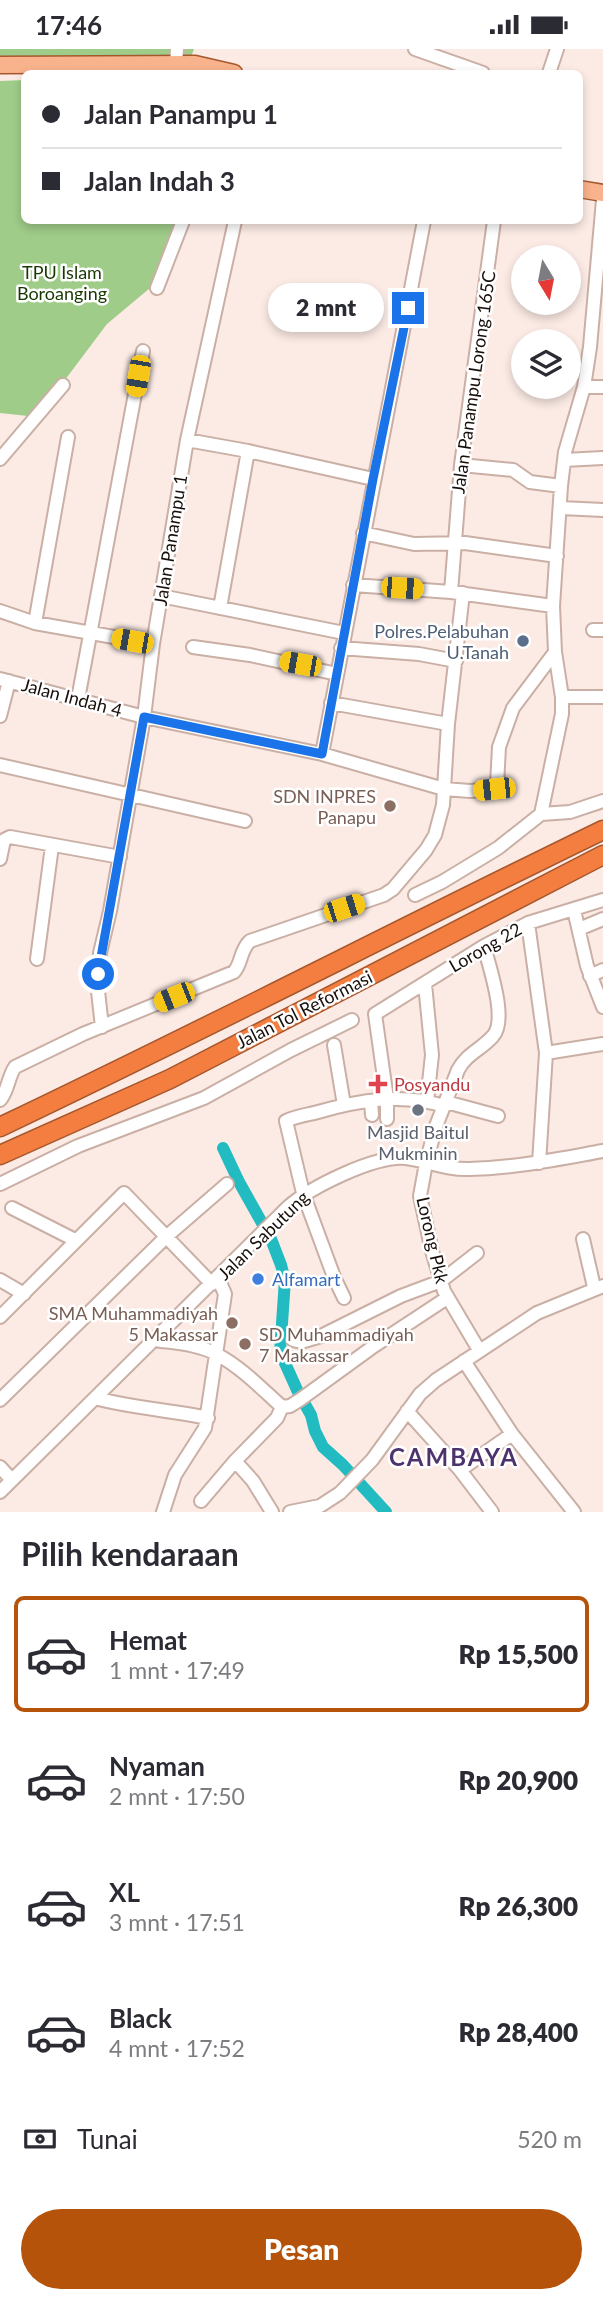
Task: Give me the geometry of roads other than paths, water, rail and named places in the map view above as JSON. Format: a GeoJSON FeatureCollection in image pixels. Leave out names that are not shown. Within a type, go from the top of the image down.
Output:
{"type":"FeatureCollection","features":[{"type":"Feature","properties":{"kind":"highway","name":"Jalan Tol Reformasi"},"geometry":{"type":"LineString","coordinates":[[0,1127],[155,1053],[603,830]]}},
{"type":"Feature","properties":{"kind":"highway","name":"Jalan Tol Reformasi"},"geometry":{"type":"LineString","coordinates":[[0,1156],[170,1079],[603,855]]}},
{"type":"Feature","properties":{"kind":"main road"},"geometry":{"type":"LineString","coordinates":[[0,65],[183,63],[219,70]]}},
{"type":"Feature","properties":{"kind":"main road"},"geometry":{"type":"LineString","coordinates":[[583,190],[603,193]]}},
{"type":"Feature","properties":{"kind":"street"},"geometry":{"type":"LineString","coordinates":[[415,49],[474,70]]}},
{"type":"Feature","properties":{"kind":"street"},"geometry":{"type":"LineString","coordinates":[[550,70],[556,49]]}},
{"type":"Feature","properties":{"kind":"street"},"geometry":{"type":"LineString","coordinates":[[541,814],[562,714],[553,606],[561,486],[564,460],[584,387],[599,314],[603,200]]}},
{"type":"Feature","properties":{"kind":"street"},"geometry":{"type":"LineString","coordinates":[[157,288],[182,224]]}},
{"type":"Feature","properties":{"kind":"street","name":"Jalan Panampu 1"},"geometry":{"type":"LineString","coordinates":[[102,1027],[98,991],[99,963],[144,717],[153,644],[187,440],[234,224]]}},
{"type":"Feature","properties":{"kind":"street"},"geometry":{"type":"LineString","coordinates":[[322,754],[423,224]]}},
{"type":"Feature","properties":{"kind":"street","name":"Jalan Panampu Lorong 165C"},"geometry":{"type":"LineString","coordinates":[[0,1100],[15,1067],[234,972],[239,965],[243,947],[250,941],[388,892],[426,850],[435,835],[443,805],[448,724],[456,661],[457,593],[453,543],[460,465],[494,224]]}},
{"type":"Feature","properties":{"kind":"street"},"geometry":{"type":"LineString","coordinates":[[78,699],[143,351]]}},
{"type":"Feature","properties":{"kind":"street"},"geometry":{"type":"LineString","coordinates":[[0,459],[64,385]]}},
{"type":"Feature","properties":{"kind":"street"},"geometry":{"type":"LineString","coordinates":[[584,387],[603,387]]}},
{"type":"Feature","properties":{"kind":"street"},"geometry":{"type":"LineString","coordinates":[[35,623],[68,437]]}},
{"type":"Feature","properties":{"kind":"street"},"geometry":{"type":"LineString","coordinates":[[187,440],[373,479]]}},
{"type":"Feature","properties":{"kind":"street"},"geometry":{"type":"LineString","coordinates":[[220,608],[248,451]]}},
{"type":"Feature","properties":{"kind":"street"},"geometry":{"type":"LineString","coordinates":[[564,460],[603,458]]}},
{"type":"Feature","properties":{"kind":"street"},"geometry":{"type":"LineString","coordinates":[[460,465],[513,470],[530,482],[561,486]]}},
{"type":"Feature","properties":{"kind":"street"},"geometry":{"type":"LineString","coordinates":[[561,508],[603,510]]}},
{"type":"Feature","properties":{"kind":"street"},"geometry":{"type":"LineString","coordinates":[[363,533],[414,544],[453,543],[557,556]]}},
{"type":"Feature","properties":{"kind":"street"},"geometry":{"type":"LineString","coordinates":[[353,585],[457,593],[553,606]]}},
{"type":"Feature","properties":{"kind":"street"},"geometry":{"type":"LineString","coordinates":[[161,596],[344,633]]}},
{"type":"Feature","properties":{"kind":"street"},"geometry":{"type":"LineString","coordinates":[[0,611],[35,623],[153,644]]}},
{"type":"Feature","properties":{"kind":"street"},"geometry":{"type":"LineString","coordinates":[[193,647],[250,655],[337,674]]}},
{"type":"Feature","properties":{"kind":"street"},"geometry":{"type":"LineString","coordinates":[[341,648],[419,654],[456,661]]}},
{"type":"Feature","properties":{"kind":"street","name":"Jalan Indah 4"},"geometry":{"type":"LineString","coordinates":[[5,680],[144,717],[322,754],[444,789],[461,791],[496,787],[499,747],[513,708],[555,652]]}},
{"type":"Feature","properties":{"kind":"street"},"geometry":{"type":"LineString","coordinates":[[0,716],[5,680]]}},
{"type":"Feature","properties":{"kind":"street"},"geometry":{"type":"LineString","coordinates":[[562,697],[603,697]]}},
{"type":"Feature","properties":{"kind":"street"},"geometry":{"type":"LineString","coordinates":[[331,703],[448,724]]}},
{"type":"Feature","properties":{"kind":"street"},"geometry":{"type":"LineString","coordinates":[[0,765],[245,821]]}},
{"type":"Feature","properties":{"kind":"street"},"geometry":{"type":"LineString","coordinates":[[415,895],[498,848],[541,814],[570,811],[603,801]]}},
{"type":"Feature","properties":{"kind":"street"},"geometry":{"type":"LineString","coordinates":[[1,852],[4,840],[10,837],[120,857]]}},
{"type":"Feature","properties":{"kind":"street"},"geometry":{"type":"LineString","coordinates":[[37,959],[52,846]]}},
{"type":"Feature","properties":{"kind":"street","name":"Lorong 22"},"geometry":{"type":"LineString","coordinates":[[387,1099],[375,1014],[484,946],[528,923],[603,900]]}},
{"type":"Feature","properties":{"kind":"street"},"geometry":{"type":"LineString","coordinates":[[574,910],[590,976],[603,1007]]}},
{"type":"Feature","properties":{"kind":"street"},"geometry":{"type":"LineString","coordinates":[[579,929],[603,919]]}},
{"type":"Feature","properties":{"kind":"street"},"geometry":{"type":"LineString","coordinates":[[528,923],[546,1053],[539,1163]]}},
{"type":"Feature","properties":{"kind":"street","name":"Lorong Pkk"},"geometry":{"type":"LineString","coordinates":[[479,1350],[447,1298],[420,1196],[426,1163],[462,1062],[492,1037],[499,1024],[495,990],[484,946]]}},
{"type":"Feature","properties":{"kind":"street"},"geometry":{"type":"LineString","coordinates":[[590,976],[603,970]]}},
{"type":"Feature","properties":{"kind":"street"},"geometry":{"type":"LineString","coordinates":[[425,984],[432,1055],[427,1101]]}},
{"type":"Feature","properties":{"kind":"street"},"geometry":{"type":"LineString","coordinates":[[0,1184],[78,1146],[204,1098],[352,1020]]}},
{"type":"Feature","properties":{"kind":"street"},"geometry":{"type":"LineString","coordinates":[[546,1053],[603,1044]]}},
{"type":"Feature","properties":{"kind":"street"},"geometry":{"type":"LineString","coordinates":[[334,1045],[344,1105]]}},
{"type":"Feature","properties":{"kind":"street"},"geometry":{"type":"LineString","coordinates":[[344,1298],[303,1193],[286,1131],[286,1121],[344,1105],[387,1099],[447,1100],[498,1116]]}},
{"type":"Feature","properties":{"kind":"street"},"geometry":{"type":"LineString","coordinates":[[387,1099],[387,1119]]}},
{"type":"Feature","properties":{"kind":"street"},"geometry":{"type":"LineString","coordinates":[[371,1101],[372,1115]]}},
{"type":"Feature","properties":{"kind":"street","name":"Jalan Sabutung"},"geometry":{"type":"LineString","coordinates":[[0,1492],[303,1193],[345,1173],[385,1160],[407,1159],[463,1170],[539,1163],[603,1151]]}},
{"type":"Feature","properties":{"kind":"street"},"geometry":{"type":"LineString","coordinates":[[0,1400],[167,1236],[227,1184]]}},
{"type":"Feature","properties":{"kind":"street"},"geometry":{"type":"LineString","coordinates":[[0,1317],[124,1193],[215,1281],[225,1294],[208,1418],[203,1434],[175,1475],[163,1512]]}},
{"type":"Feature","properties":{"kind":"street"},"geometry":{"type":"LineString","coordinates":[[12,1208],[75,1240]]}},
{"type":"Feature","properties":{"kind":"street"},"geometry":{"type":"LineString","coordinates":[[290,1512],[322,1509],[379,1451],[420,1394],[436,1380],[537,1313],[599,1287],[583,1239]]}},
{"type":"Feature","properties":{"kind":"street"},"geometry":{"type":"LineString","coordinates":[[293,1340],[300,1342],[321,1336],[401,1296],[441,1281],[477,1253]]}},
{"type":"Feature","properties":{"kind":"street"},"geometry":{"type":"LineString","coordinates":[[0,1280],[24,1294]]}},
{"type":"Feature","properties":{"kind":"street"},"geometry":{"type":"LineString","coordinates":[[155,1340],[216,1353],[243,1372],[282,1407],[290,1406],[447,1298]]}},
{"type":"Feature","properties":{"kind":"street"},"geometry":{"type":"LineString","coordinates":[[464,1361],[512,1434],[574,1512]]}},
{"type":"Feature","properties":{"kind":"street"},"geometry":{"type":"LineString","coordinates":[[95,1398],[208,1418]]}},
{"type":"Feature","properties":{"kind":"street"},"geometry":{"type":"LineString","coordinates":[[201,1501],[277,1418],[282,1407]]}},
{"type":"Feature","properties":{"kind":"street"},"geometry":{"type":"LineString","coordinates":[[407,1411],[460,1470],[492,1512]]}},
{"type":"Feature","properties":{"kind":"street"},"geometry":{"type":"LineString","coordinates":[[460,1470],[512,1434]]}},
{"type":"Feature","properties":{"kind":"street"},"geometry":{"type":"LineString","coordinates":[[235,1461],[253,1481],[272,1512]]}},
{"type":"Feature","properties":{"kind":"street"},"geometry":{"type":"LineString","coordinates":[[0,1467],[11,1479]]}},
{"type":"Feature","properties":{"kind":"waterway"},"geometry":{"type":"LineString","coordinates":[[223,1148],[271,1239],[281,1265],[285,1280],[280,1352],[311,1415],[315,1431],[323,1447],[386,1512]]}},
{"type":"Feature","properties":{"kind":"place","name":"Polres.Pelabuhan U.Tanah"},"geometry":{"type":"Point","coordinates":[523,641]}},
{"type":"Feature","properties":{"kind":"place","name":"SDN INPRES Panapu"},"geometry":{"type":"Point","coordinates":[390,806]}},
{"type":"Feature","properties":{"kind":"place","name":"Posyandu"},"geometry":{"type":"Point","coordinates":[378,1084]}},
{"type":"Feature","properties":{"kind":"place","name":"Masjid Baitul Mukminin"},"geometry":{"type":"Point","coordinates":[418,1110]}},
{"type":"Feature","properties":{"kind":"place","name":"Alfamart"},"geometry":{"type":"Point","coordinates":[258,1279]}},
{"type":"Feature","properties":{"kind":"place","name":"SMA Muhammadiyah 5 Makassar"},"geometry":{"type":"Point","coordinates":[232,1323]}},
{"type":"Feature","properties":{"kind":"place","name":"SD Muhammadiyah 7 Makassar"},"geometry":{"type":"Point","coordinates":[245,1344]}},
{"type":"Feature","properties":{"kind":"district","name":"CAMBAYA"},"geometry":{"type":"Point","coordinates":[454,1456]}},
{"type":"Feature","properties":{"kind":"park label","name":"TPU Islam Boroanging"},"geometry":{"type":"Point","coordinates":[62,282]}}]}
